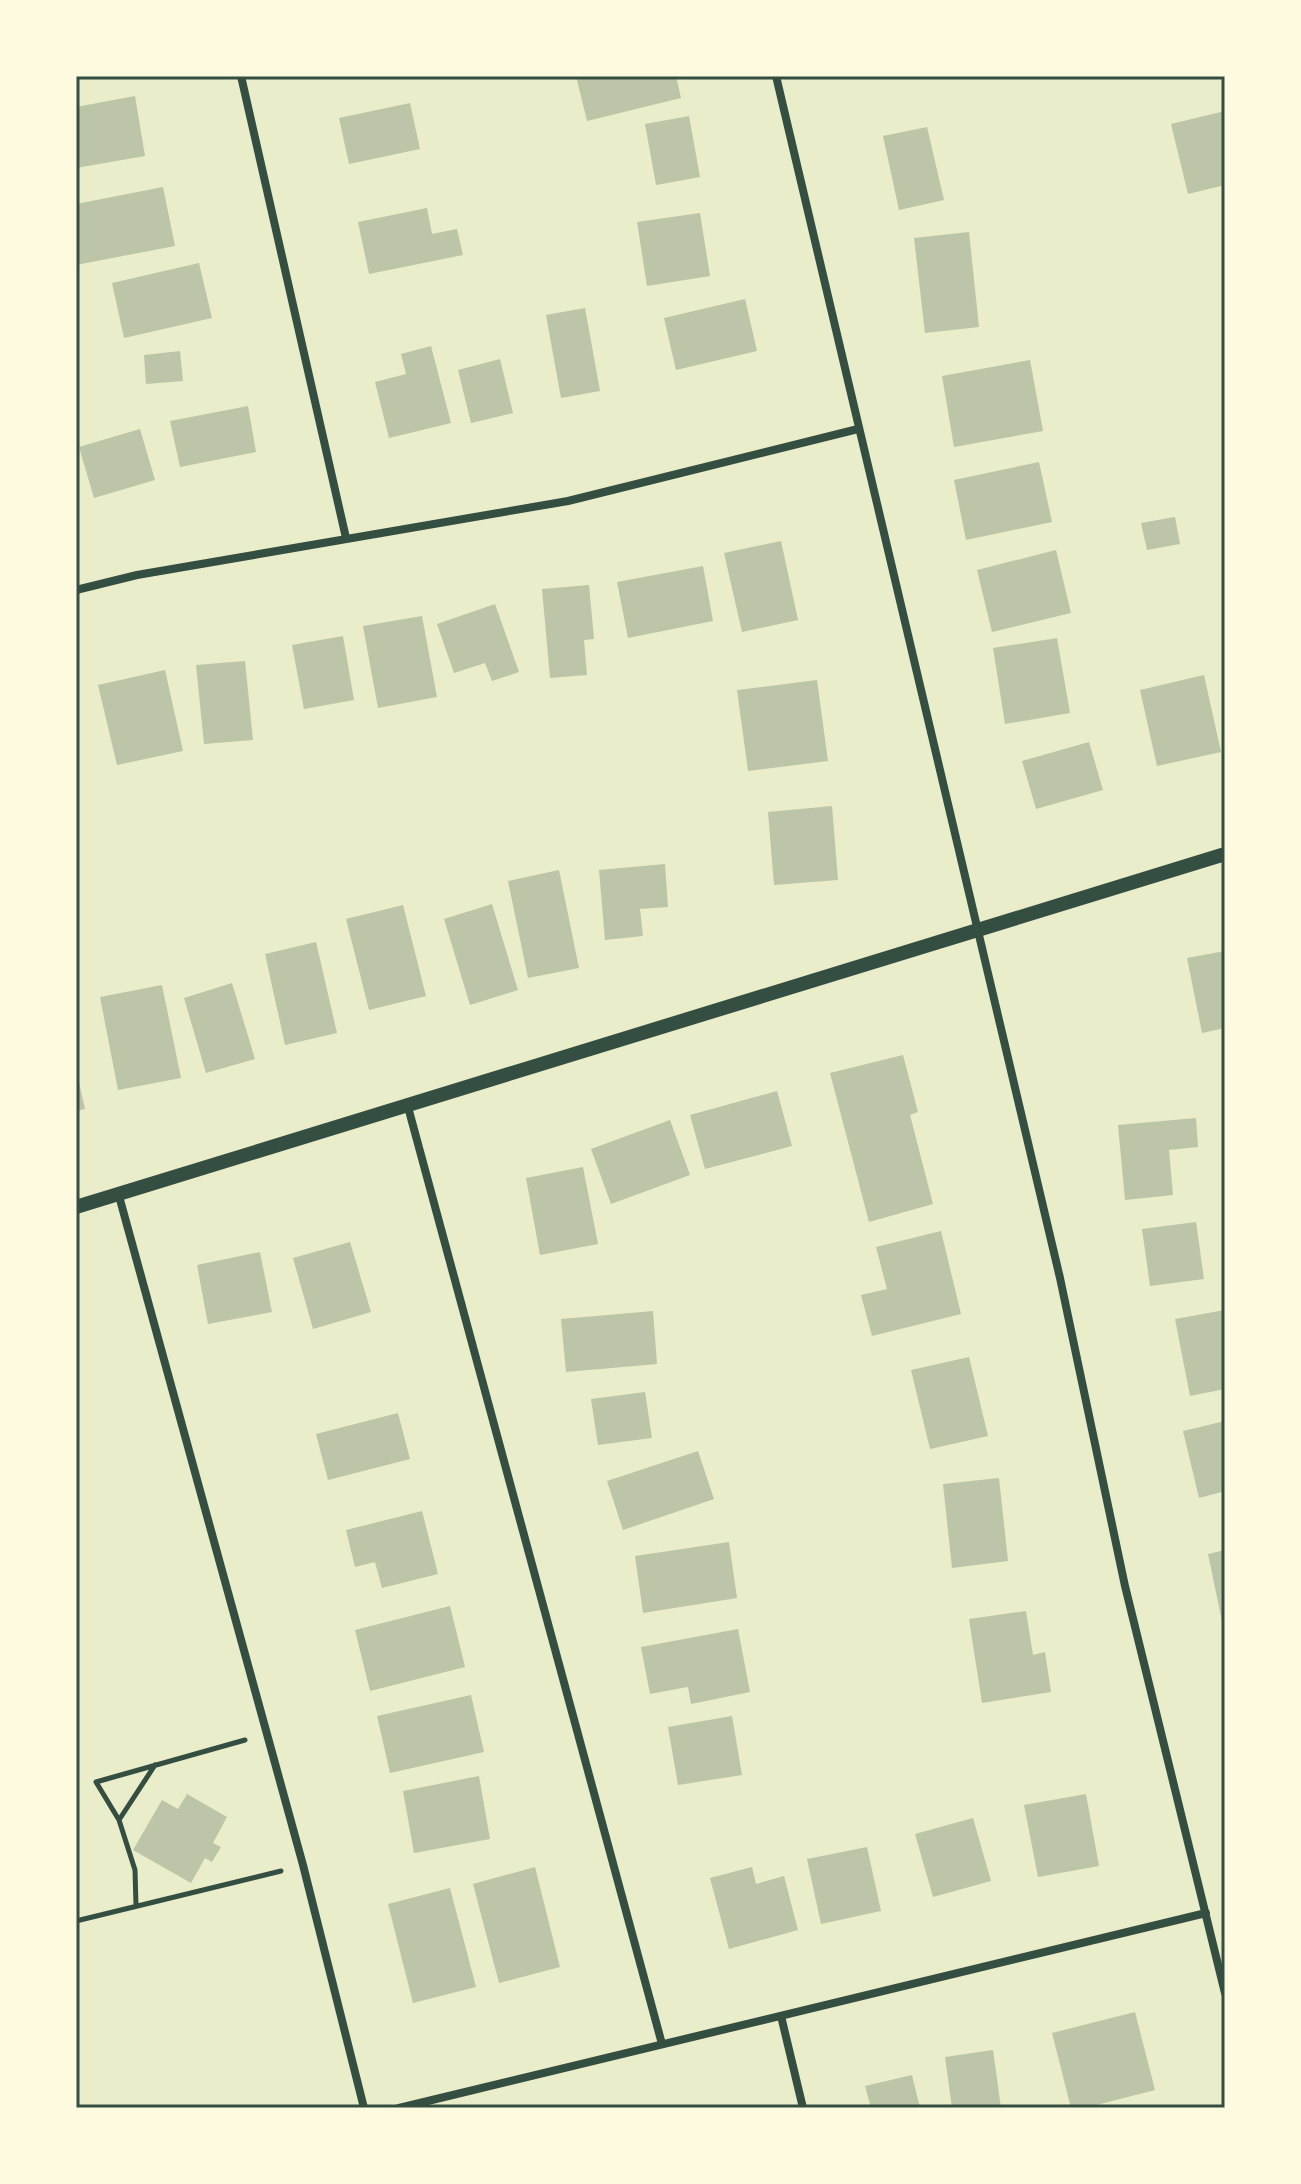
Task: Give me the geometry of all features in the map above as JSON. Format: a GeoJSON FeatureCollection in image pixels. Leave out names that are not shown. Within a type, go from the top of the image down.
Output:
{"type":"FeatureCollection","features":[{"type":"Feature","properties":{"kind":"street"},"geometry":{"type":"LineString","coordinates":[[241,76],[346,538]]}},
{"type":"Feature","properties":{"kind":"street"},"geometry":{"type":"LineString","coordinates":[[776,76],[1060,1278],[1125,1586],[1225,1993]]}},
{"type":"Feature","properties":{"kind":"street"},"geometry":{"type":"LineString","coordinates":[[76,590],[137,575],[568,501],[858,429]]}},
{"type":"Feature","properties":{"kind":"street"},"geometry":{"type":"LineString","coordinates":[[76,1207],[1225,854]]}},
{"type":"Feature","properties":{"kind":"street"},"geometry":{"type":"LineString","coordinates":[[408,1107],[662,2044]]}},
{"type":"Feature","properties":{"kind":"street"},"geometry":{"type":"LineString","coordinates":[[119,1196],[303,1865],[364,2108]]}},
{"type":"Feature","properties":{"kind":"street"},"geometry":{"type":"LineString","coordinates":[[399,2108],[1206,1913]]}},
{"type":"Feature","properties":{"kind":"street"},"geometry":{"type":"LineString","coordinates":[[781,2016],[803,2108]]}},
{"type":"Feature","properties":{"kind":"path"},"geometry":{"type":"LineString","coordinates":[[89,1789],[96,1782],[267,1734]]}},
{"type":"Feature","properties":{"kind":"path"},"geometry":{"type":"LineString","coordinates":[[119,1820],[155,1765]]}},
{"type":"Feature","properties":{"kind":"path"},"geometry":{"type":"LineString","coordinates":[[96,1782],[119,1820],[135,1870],[136,1906]]}},
{"type":"Feature","properties":{"kind":"path"},"geometry":{"type":"LineString","coordinates":[[76,1921],[303,1865]]}},
{"type":"Feature","properties":{"kind":"building"},"geometry":{"type":"Polygon","coordinates":[[[576,76],[676,76],[681,98],[587,121],[576,76]]]}},
{"type":"Feature","properties":{"kind":"building"},"geometry":{"type":"Polygon","coordinates":[[[135,96],[145,156],[76,168],[76,107],[135,96]]]}},
{"type":"Feature","properties":{"kind":"building"},"geometry":{"type":"Polygon","coordinates":[[[410,103],[420,149],[349,164],[339,118],[410,103]]]}},
{"type":"Feature","properties":{"kind":"building"},"geometry":{"type":"Polygon","coordinates":[[[1225,111],[1225,185],[1188,194],[1171,124],[1225,111]]]}},
{"type":"Feature","properties":{"kind":"building"},"geometry":{"type":"Polygon","coordinates":[[[689,116],[700,177],[656,185],[645,124],[689,116]]]}},
{"type":"Feature","properties":{"kind":"building"},"geometry":{"type":"Polygon","coordinates":[[[927,127],[944,200],[899,210],[883,136],[927,127]]]}},
{"type":"Feature","properties":{"kind":"building"},"geometry":{"type":"Polygon","coordinates":[[[163,187],[175,246],[76,265],[76,204],[163,187]]]}},
{"type":"Feature","properties":{"kind":"building"},"geometry":{"type":"Polygon","coordinates":[[[427,208],[432,234],[457,229],[463,255],[369,274],[358,222],[427,208]]]}},
{"type":"Feature","properties":{"kind":"building"},"geometry":{"type":"Polygon","coordinates":[[[700,213],[710,276],[647,286],[637,222],[700,213]]]}},
{"type":"Feature","properties":{"kind":"building"},"geometry":{"type":"Polygon","coordinates":[[[969,232],[979,327],[925,333],[914,238],[969,232]]]}},
{"type":"Feature","properties":{"kind":"building"},"geometry":{"type":"Polygon","coordinates":[[[199,263],[212,318],[124,338],[112,283],[199,263]]]}},
{"type":"Feature","properties":{"kind":"building"},"geometry":{"type":"Polygon","coordinates":[[[745,299],[757,351],[676,370],[664,318],[745,299]]]}},
{"type":"Feature","properties":{"kind":"building"},"geometry":{"type":"Polygon","coordinates":[[[585,308],[600,391],[561,398],[546,315],[585,308]]]}},
{"type":"Feature","properties":{"kind":"building"},"geometry":{"type":"Polygon","coordinates":[[[431,346],[451,423],[389,438],[375,382],[406,374],[401,354],[431,346]]]}},
{"type":"Feature","properties":{"kind":"building"},"geometry":{"type":"Polygon","coordinates":[[[180,351],[183,381],[146,384],[144,355],[180,351]]]}},
{"type":"Feature","properties":{"kind":"building"},"geometry":{"type":"Polygon","coordinates":[[[500,359],[513,413],[471,423],[458,370],[500,359]]]}},
{"type":"Feature","properties":{"kind":"building"},"geometry":{"type":"Polygon","coordinates":[[[1030,360],[1043,431],[954,447],[942,376],[1030,360]]]}},
{"type":"Feature","properties":{"kind":"building"},"geometry":{"type":"Polygon","coordinates":[[[248,406],[256,452],[180,467],[170,421],[248,406]]]}},
{"type":"Feature","properties":{"kind":"building"},"geometry":{"type":"Polygon","coordinates":[[[140,429],[155,480],[94,498],[79,447],[140,429]]]}},
{"type":"Feature","properties":{"kind":"building"},"geometry":{"type":"Polygon","coordinates":[[[1039,462],[1052,522],[966,540],[954,480],[1039,462]]]}},
{"type":"Feature","properties":{"kind":"building"},"geometry":{"type":"Polygon","coordinates":[[[1175,517],[1180,544],[1147,550],[1141,523],[1175,517]]]}},
{"type":"Feature","properties":{"kind":"building"},"geometry":{"type":"Polygon","coordinates":[[[781,541],[798,620],[742,632],[724,553],[781,541]]]}},
{"type":"Feature","properties":{"kind":"building"},"geometry":{"type":"Polygon","coordinates":[[[1056,550],[1071,613],[992,632],[977,570],[1056,550]]]}},
{"type":"Feature","properties":{"kind":"building"},"geometry":{"type":"Polygon","coordinates":[[[703,566],[713,621],[628,638],[617,582],[703,566]]]}},
{"type":"Feature","properties":{"kind":"building"},"geometry":{"type":"Polygon","coordinates":[[[589,585],[594,639],[584,640],[587,675],[550,678],[542,589],[589,585]]]}},
{"type":"Feature","properties":{"kind":"building"},"geometry":{"type":"Polygon","coordinates":[[[495,604],[519,672],[492,681],[485,663],[454,673],[437,624],[495,604]]]}},
{"type":"Feature","properties":{"kind":"building"},"geometry":{"type":"Polygon","coordinates":[[[422,616],[437,697],[378,708],[363,626],[422,616]]]}},
{"type":"Feature","properties":{"kind":"building"},"geometry":{"type":"Polygon","coordinates":[[[343,636],[354,700],[304,709],[292,645],[343,636]]]}},
{"type":"Feature","properties":{"kind":"building"},"geometry":{"type":"Polygon","coordinates":[[[1057,638],[1070,713],[1005,724],[993,648],[1057,638]]]}},
{"type":"Feature","properties":{"kind":"building"},"geometry":{"type":"Polygon","coordinates":[[[245,661],[253,740],[204,744],[196,665],[245,661]]]}},
{"type":"Feature","properties":{"kind":"building"},"geometry":{"type":"Polygon","coordinates":[[[165,670],[183,751],[117,765],[98,685],[165,670]]]}},
{"type":"Feature","properties":{"kind":"building"},"geometry":{"type":"Polygon","coordinates":[[[1204,675],[1221,752],[1157,766],[1140,690],[1204,675]]]}},
{"type":"Feature","properties":{"kind":"building"},"geometry":{"type":"Polygon","coordinates":[[[817,680],[828,761],[748,771],[737,690],[817,680]]]}},
{"type":"Feature","properties":{"kind":"building"},"geometry":{"type":"Polygon","coordinates":[[[1089,742],[1103,790],[1036,809],[1022,761],[1089,742]]]}},
{"type":"Feature","properties":{"kind":"building"},"geometry":{"type":"Polygon","coordinates":[[[832,806],[838,880],[774,885],[768,812],[832,806]]]}},
{"type":"Feature","properties":{"kind":"building"},"geometry":{"type":"Polygon","coordinates":[[[665,864],[668,907],[640,909],[643,936],[605,940],[599,870],[665,864]]]}},
{"type":"Feature","properties":{"kind":"building"},"geometry":{"type":"Polygon","coordinates":[[[559,870],[579,968],[528,978],[508,881],[559,870]]]}},
{"type":"Feature","properties":{"kind":"building"},"geometry":{"type":"Polygon","coordinates":[[[492,904],[518,990],[470,1005],[444,919],[492,904]]]}},
{"type":"Feature","properties":{"kind":"building"},"geometry":{"type":"Polygon","coordinates":[[[403,905],[426,996],[369,1010],[346,919],[403,905]]]}},
{"type":"Feature","properties":{"kind":"building"},"geometry":{"type":"Polygon","coordinates":[[[316,942],[337,1033],[285,1045],[265,954],[316,942]]]}},
{"type":"Feature","properties":{"kind":"building"},"geometry":{"type":"Polygon","coordinates":[[[1225,951],[1225,1028],[1202,1033],[1187,958],[1225,951]]]}},
{"type":"Feature","properties":{"kind":"building"},"geometry":{"type":"Polygon","coordinates":[[[232,983],[255,1059],[206,1073],[184,998],[232,983]]]}},
{"type":"Feature","properties":{"kind":"building"},"geometry":{"type":"Polygon","coordinates":[[[162,985],[181,1078],[118,1090],[100,997],[162,985]]]}},
{"type":"Feature","properties":{"kind":"building"},"geometry":{"type":"Polygon","coordinates":[[[903,1055],[918,1112],[910,1115],[933,1204],[869,1222],[830,1073],[903,1055]]]}},
{"type":"Feature","properties":{"kind":"building"},"geometry":{"type":"Polygon","coordinates":[[[76,1069],[85,1109],[76,1111],[76,1069]]]}},
{"type":"Feature","properties":{"kind":"building"},"geometry":{"type":"Polygon","coordinates":[[[777,1091],[792,1146],[705,1169],[690,1115],[777,1091]]]}},
{"type":"Feature","properties":{"kind":"building"},"geometry":{"type":"Polygon","coordinates":[[[1196,1118],[1198,1147],[1169,1150],[1173,1195],[1125,1200],[1118,1125],[1196,1118]]]}},
{"type":"Feature","properties":{"kind":"building"},"geometry":{"type":"Polygon","coordinates":[[[670,1120],[690,1175],[611,1204],[591,1149],[670,1120]]]}},
{"type":"Feature","properties":{"kind":"building"},"geometry":{"type":"Polygon","coordinates":[[[583,1167],[598,1244],[540,1255],[526,1178],[583,1167]]]}},
{"type":"Feature","properties":{"kind":"building"},"geometry":{"type":"Polygon","coordinates":[[[1196,1222],[1204,1279],[1150,1286],[1142,1229],[1196,1222]]]}},
{"type":"Feature","properties":{"kind":"building"},"geometry":{"type":"Polygon","coordinates":[[[941,1231],[961,1314],[872,1336],[861,1295],[887,1289],[876,1247],[941,1231]]]}},
{"type":"Feature","properties":{"kind":"building"},"geometry":{"type":"Polygon","coordinates":[[[350,1242],[371,1312],[313,1329],[293,1258],[350,1242]]]}},
{"type":"Feature","properties":{"kind":"building"},"geometry":{"type":"Polygon","coordinates":[[[260,1252],[272,1312],[208,1324],[197,1265],[260,1252]]]}},
{"type":"Feature","properties":{"kind":"building"},"geometry":{"type":"Polygon","coordinates":[[[1225,1310],[1225,1389],[1190,1396],[1175,1319],[1225,1310]]]}},
{"type":"Feature","properties":{"kind":"building"},"geometry":{"type":"Polygon","coordinates":[[[653,1311],[657,1364],[566,1372],[561,1319],[653,1311]]]}},
{"type":"Feature","properties":{"kind":"building"},"geometry":{"type":"Polygon","coordinates":[[[969,1357],[988,1436],[930,1449],[911,1370],[969,1357]]]}},
{"type":"Feature","properties":{"kind":"building"},"geometry":{"type":"Polygon","coordinates":[[[645,1392],[652,1438],[598,1445],[591,1399],[645,1392]]]}},
{"type":"Feature","properties":{"kind":"building"},"geometry":{"type":"Polygon","coordinates":[[[398,1413],[410,1459],[328,1480],[316,1434],[398,1413]]]}},
{"type":"Feature","properties":{"kind":"building"},"geometry":{"type":"Polygon","coordinates":[[[1225,1421],[1225,1491],[1199,1498],[1183,1431],[1225,1421]]]}},
{"type":"Feature","properties":{"kind":"building"},"geometry":{"type":"Polygon","coordinates":[[[698,1451],[714,1499],[623,1530],[607,1481],[698,1451]]]}},
{"type":"Feature","properties":{"kind":"building"},"geometry":{"type":"Polygon","coordinates":[[[999,1478],[1008,1561],[952,1568],[943,1484],[999,1478]]]}},
{"type":"Feature","properties":{"kind":"building"},"geometry":{"type":"Polygon","coordinates":[[[422,1511],[438,1574],[382,1588],[375,1562],[355,1567],[346,1530],[422,1511]]]}},
{"type":"Feature","properties":{"kind":"building"},"geometry":{"type":"Polygon","coordinates":[[[729,1542],[737,1598],[643,1613],[635,1556],[729,1542]]]}},
{"type":"Feature","properties":{"kind":"building"},"geometry":{"type":"Polygon","coordinates":[[[1225,1550],[1225,1631],[1224,1631],[1208,1554],[1225,1550]]]}},
{"type":"Feature","properties":{"kind":"building"},"geometry":{"type":"Polygon","coordinates":[[[450,1606],[465,1667],[370,1691],[355,1630],[450,1606]]]}},
{"type":"Feature","properties":{"kind":"building"},"geometry":{"type":"Polygon","coordinates":[[[1026,1611],[1033,1655],[1045,1652],[1051,1692],[982,1703],[969,1619],[1026,1611]]]}},
{"type":"Feature","properties":{"kind":"building"},"geometry":{"type":"Polygon","coordinates":[[[738,1629],[750,1692],[691,1704],[688,1687],[650,1694],[641,1647],[738,1629]]]}},
{"type":"Feature","properties":{"kind":"building"},"geometry":{"type":"Polygon","coordinates":[[[471,1695],[484,1752],[390,1773],[377,1716],[471,1695]]]}},
{"type":"Feature","properties":{"kind":"building"},"geometry":{"type":"Polygon","coordinates":[[[732,1716],[742,1775],[678,1785],[668,1727],[732,1716]]]}},
{"type":"Feature","properties":{"kind":"building"},"geometry":{"type":"Polygon","coordinates":[[[479,1776],[490,1839],[414,1853],[403,1791],[479,1776]]]}},
{"type":"Feature","properties":{"kind":"building"},"geometry":{"type":"Polygon","coordinates":[[[187,1794],[227,1817],[213,1843],[221,1847],[212,1862],[205,1858],[191,1883],[133,1850],[162,1800],[178,1809],[187,1794]]]}},
{"type":"Feature","properties":{"kind":"building"},"geometry":{"type":"Polygon","coordinates":[[[1086,1794],[1099,1866],[1038,1877],[1024,1805],[1086,1794]]]}},
{"type":"Feature","properties":{"kind":"building"},"geometry":{"type":"Polygon","coordinates":[[[973,1818],[991,1881],[933,1897],[915,1834],[973,1818]]]}},
{"type":"Feature","properties":{"kind":"building"},"geometry":{"type":"Polygon","coordinates":[[[867,1847],[881,1911],[821,1924],[807,1859],[867,1847]]]}},
{"type":"Feature","properties":{"kind":"building"},"geometry":{"type":"Polygon","coordinates":[[[535,1867],[560,1967],[499,1983],[473,1884],[535,1867]]]}},
{"type":"Feature","properties":{"kind":"building"},"geometry":{"type":"Polygon","coordinates":[[[752,1867],[756,1884],[784,1876],[798,1930],[729,1949],[710,1878],[752,1867]]]}},
{"type":"Feature","properties":{"kind":"building"},"geometry":{"type":"Polygon","coordinates":[[[450,1888],[476,1987],[413,2003],[388,1904],[450,1888]]]}},
{"type":"Feature","properties":{"kind":"building"},"geometry":{"type":"Polygon","coordinates":[[[1135,2012],[1155,2090],[1085,2108],[1071,2108],[1052,2033],[1135,2012]]]}},
{"type":"Feature","properties":{"kind":"building"},"geometry":{"type":"Polygon","coordinates":[[[993,2050],[1001,2108],[952,2108],[945,2057],[993,2050]]]}},
{"type":"Feature","properties":{"kind":"building"},"geometry":{"type":"Polygon","coordinates":[[[912,2075],[920,2108],[871,2108],[865,2086],[912,2075]]]}}]}
